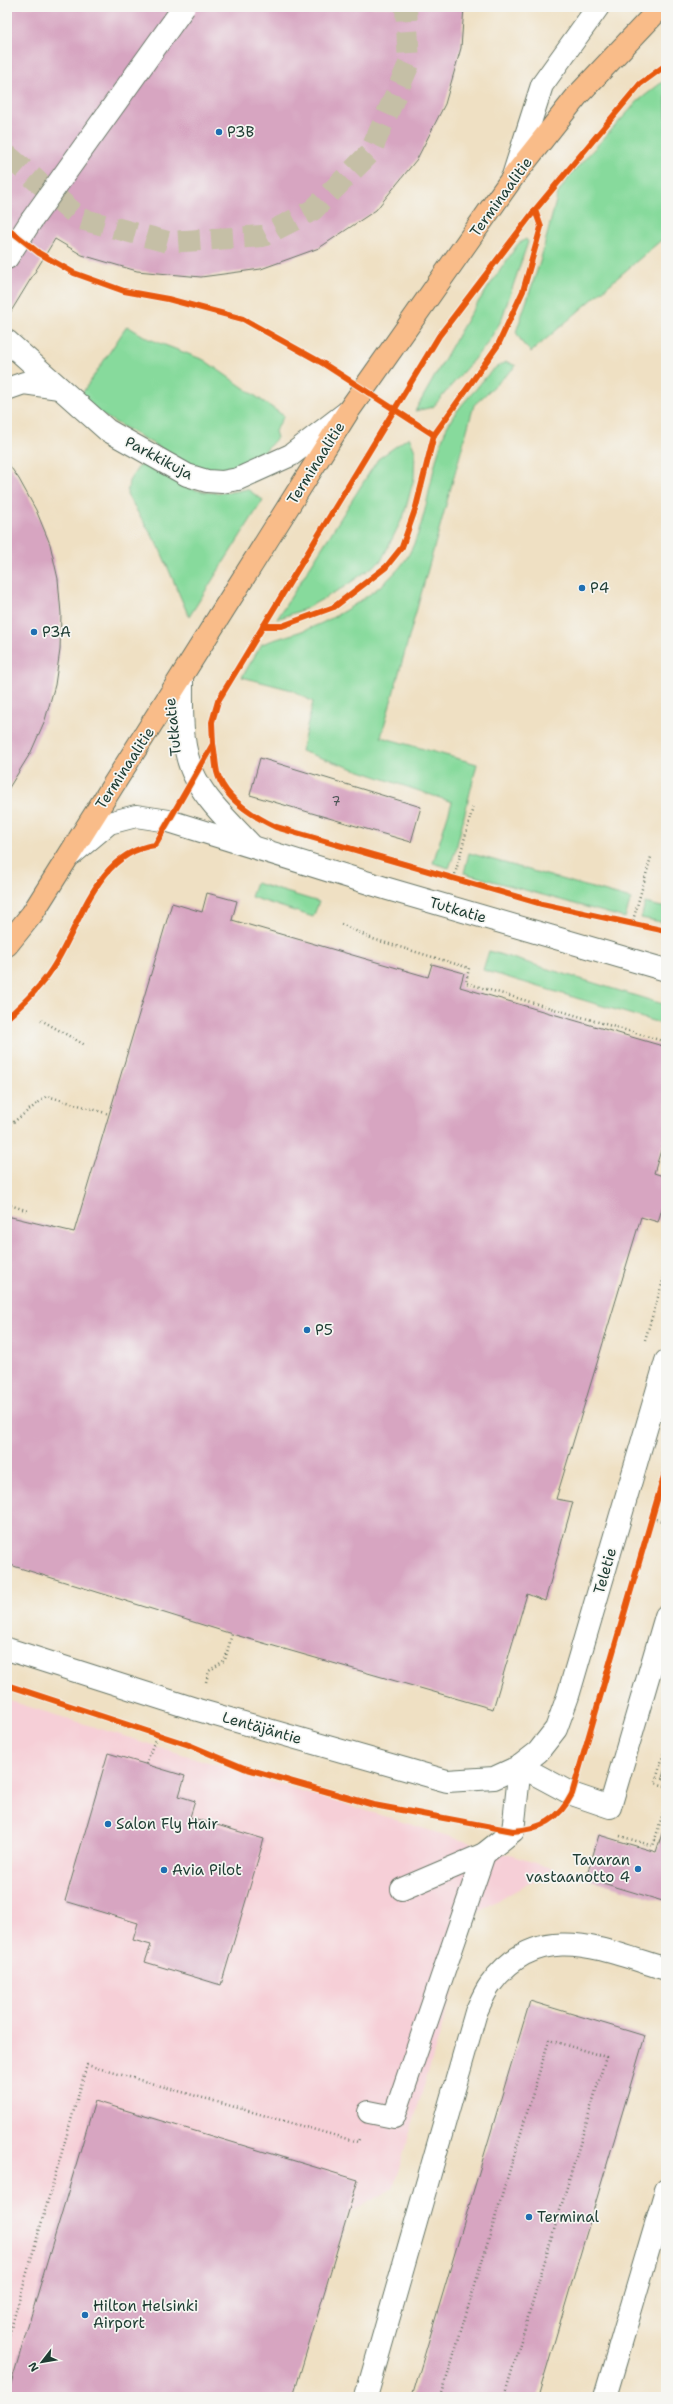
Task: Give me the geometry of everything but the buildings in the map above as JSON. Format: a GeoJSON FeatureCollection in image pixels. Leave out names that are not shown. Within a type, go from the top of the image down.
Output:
{"type":"FeatureCollection","features":[{"type":"Feature","properties":{"kind":"main road","name":"Terminaalitie"},"geometry":{"type":"LineString","coordinates":[[7,945],[32,914],[182,679],[349,410],[513,177],[577,96],[661,7]]}},
{"type":"Feature","properties":{"kind":"street"},"geometry":{"type":"LineString","coordinates":[[7,258],[31,221],[184,7]]}},
{"type":"Feature","properties":{"kind":"street"},"geometry":{"type":"LineString","coordinates":[[513,177],[542,85],[598,7]]}},
{"type":"Feature","properties":{"kind":"street","name":"Parkkikuja"},"geometry":{"type":"LineString","coordinates":[[7,341],[107,430],[187,475],[222,482],[238,479],[291,455],[349,410]]}},
{"type":"Feature","properties":{"kind":"street"},"geometry":{"type":"LineString","coordinates":[[7,389],[24,383],[59,388]]}},
{"type":"Feature","properties":{"kind":"street","name":"Tutkatie"},"geometry":{"type":"LineString","coordinates":[[182,679],[186,752],[195,777],[202,790],[252,846]]}},
{"type":"Feature","properties":{"kind":"street","name":"Tutkatie"},"geometry":{"type":"LineString","coordinates":[[66,860],[109,823],[136,816],[169,821],[388,889],[666,970]]}},
{"type":"Feature","properties":{"kind":"street","name":"Teletie"},"geometry":{"type":"LineString","coordinates":[[520,1766],[538,1752],[556,1729],[568,1696],[666,1361]]}},
{"type":"Feature","properties":{"kind":"street"},"geometry":{"type":"LineString","coordinates":[[402,1889],[484,1854],[513,1831],[520,1766],[572,1794],[610,1807],[666,1616]]}},
{"type":"Feature","properties":{"kind":"street","name":"Lentäjäntie"},"geometry":{"type":"LineString","coordinates":[[7,1649],[198,1710],[447,1781],[494,1778],[520,1766]]}},
{"type":"Feature","properties":{"kind":"street"},"geometry":{"type":"LineString","coordinates":[[369,2112],[394,2117],[484,1854]]}},
{"type":"Feature","properties":{"kind":"street"},"geometry":{"type":"LineString","coordinates":[[366,2397],[476,2012],[490,1985],[510,1964],[528,1951],[553,1944],[584,1944],[666,1969]]}},
{"type":"Feature","properties":{"kind":"street"},"geometry":{"type":"LineString","coordinates":[[605,2397],[666,2190]]}},
{"type":"Feature","properties":{"kind":"path"},"geometry":{"type":"LineString","coordinates":[[454,879],[473,806]]}},
{"type":"Feature","properties":{"kind":"path"},"geometry":{"type":"LineString","coordinates":[[632,924],[651,857]]}},
{"type":"Feature","properties":{"kind":"path"},"geometry":{"type":"LineString","coordinates":[[446,876],[461,881]]}},
{"type":"Feature","properties":{"kind":"path"},"geometry":{"type":"LineString","coordinates":[[624,922],[638,925]]}},
{"type":"Feature","properties":{"kind":"path"},"geometry":{"type":"LineString","coordinates":[[341,924],[372,939],[469,968],[466,984],[666,1042]]}},
{"type":"Feature","properties":{"kind":"path"},"geometry":{"type":"LineString","coordinates":[[41,1020],[85,1045]]}},
{"type":"Feature","properties":{"kind":"path"},"geometry":{"type":"LineString","coordinates":[[7,1127],[47,1096],[109,1114]]}},
{"type":"Feature","properties":{"kind":"path"},"geometry":{"type":"LineString","coordinates":[[666,1154],[663,1165],[666,1166]]}},
{"type":"Feature","properties":{"kind":"path"},"geometry":{"type":"LineString","coordinates":[[7,1204],[28,1211]]}},
{"type":"Feature","properties":{"kind":"path"},"geometry":{"type":"LineString","coordinates":[[650,1526],[654,1511]]}},
{"type":"Feature","properties":{"kind":"path"},"geometry":{"type":"LineString","coordinates":[[652,1518],[666,1522]]}},
{"type":"Feature","properties":{"kind":"path"},"geometry":{"type":"LineString","coordinates":[[149,1732],[163,1736]]}},
{"type":"Feature","properties":{"kind":"path"},"geometry":{"type":"LineString","coordinates":[[146,1764],[156,1734]]}},
{"type":"Feature","properties":{"kind":"path"},"geometry":{"type":"LineString","coordinates":[[666,1746],[655,1783],[666,1786]]}},
{"type":"Feature","properties":{"kind":"path"},"geometry":{"type":"LineString","coordinates":[[655,1840],[660,1841]]}},
{"type":"Feature","properties":{"kind":"path"},"geometry":{"type":"LineString","coordinates":[[441,2397],[549,2040],[606,2057],[504,2397]]}},
{"type":"Feature","properties":{"kind":"path"},"geometry":{"type":"LineString","coordinates":[[7,2342],[87,2065],[358,2142]]}},
{"type":"Feature","properties":{"kind":"shaded area"},"geometry":{"type":"Polygon","coordinates":[[[7,1700],[555,1869],[477,1912],[393,2188],[348,2214],[293,2397],[7,2397],[7,1700]]]}},
{"type":"Feature","properties":{"kind":"green space"},"geometry":{"type":"Polygon","coordinates":[[[666,79],[666,236],[531,352],[523,344],[516,332],[540,262],[558,193],[572,173],[638,101],[666,79]]]}},
{"type":"Feature","properties":{"kind":"green space"},"geometry":{"type":"Polygon","coordinates":[[[526,239],[528,242],[501,321],[486,345],[433,407],[415,411],[470,314],[518,244],[526,239]]]}},
{"type":"Feature","properties":{"kind":"green space"},"geometry":{"type":"Polygon","coordinates":[[[127,326],[149,339],[204,360],[284,416],[275,431],[277,438],[257,459],[240,467],[222,470],[203,469],[185,462],[97,412],[81,395],[127,326]]]}},
{"type":"Feature","properties":{"kind":"green space"},"geometry":{"type":"Polygon","coordinates":[[[507,362],[516,366],[474,405],[381,737],[477,764],[456,849],[449,868],[433,863],[452,802],[301,751],[313,702],[292,690],[242,677],[262,644],[322,623],[370,594],[393,575],[409,554],[416,539],[426,507],[436,459],[447,427],[460,407],[486,377],[497,367],[507,362]]]}},
{"type":"Feature","properties":{"kind":"green space"},"geometry":{"type":"Polygon","coordinates":[[[409,437],[415,451],[414,478],[404,515],[381,561],[344,587],[305,609],[277,619],[378,459],[409,437]]]}},
{"type":"Feature","properties":{"kind":"green space"},"geometry":{"type":"Polygon","coordinates":[[[145,465],[182,485],[193,489],[217,493],[247,489],[263,500],[189,617],[159,547],[127,495],[129,481],[139,466],[145,465]]]}},
{"type":"Feature","properties":{"kind":"green space"},"geometry":{"type":"Polygon","coordinates":[[[469,853],[631,899],[625,918],[464,873],[469,853]]]}},
{"type":"Feature","properties":{"kind":"green space"},"geometry":{"type":"Polygon","coordinates":[[[256,883],[319,902],[313,917],[251,897],[256,883]]]}},
{"type":"Feature","properties":{"kind":"green space"},"geometry":{"type":"Polygon","coordinates":[[[645,903],[666,908],[666,923],[641,918],[645,903]]]}},
{"type":"Feature","properties":{"kind":"green space"},"geometry":{"type":"Polygon","coordinates":[[[489,951],[666,1005],[666,1025],[483,970],[489,951]]]}},
{"type":"Feature","properties":{"kind":"tunnel"},"geometry":{"type":"LineString","coordinates":[[7,155],[81,219],[168,242],[263,236],[313,210],[370,153],[409,64],[406,7]]}},
{"type":"Feature","properties":{"kind":"cycle path"},"geometry":{"type":"LineString","coordinates":[[7,1018],[20,1007],[42,983],[52,969],[92,894],[104,876],[118,862],[135,851],[155,845],[213,744],[212,722],[218,701],[439,336],[535,210],[640,84],[666,65]]}},
{"type":"Feature","properties":{"kind":"cycle path"},"geometry":{"type":"LineString","coordinates":[[263,626],[282,626],[334,607],[386,567],[402,547],[416,507],[434,435],[498,345],[523,291],[541,227],[535,210]]}},
{"type":"Feature","properties":{"kind":"cycle path"},"geometry":{"type":"LineString","coordinates":[[7,228],[39,253],[74,273],[124,291],[168,299],[243,319],[324,364],[434,435]]}},
{"type":"Feature","properties":{"kind":"cycle path"},"geometry":{"type":"LineString","coordinates":[[213,744],[217,772],[226,790],[240,806],[258,818],[276,827],[542,904],[666,931]]}},
{"type":"Feature","properties":{"kind":"cycle path"},"geometry":{"type":"LineString","coordinates":[[7,1685],[189,1745],[244,1768],[374,1805],[513,1831],[532,1828],[548,1822],[555,1817],[567,1803],[572,1794],[666,1469]]}},
{"type":"Feature","properties":{"kind":"place","name":"P3B"},"geometry":{"type":"Point","coordinates":[219,132]}},
{"type":"Feature","properties":{"kind":"place","name":"P4"},"geometry":{"type":"Point","coordinates":[582,588]}},
{"type":"Feature","properties":{"kind":"place","name":"P3A"},"geometry":{"type":"Point","coordinates":[34,632]}},
{"type":"Feature","properties":{"kind":"place","name":"P5"},"geometry":{"type":"Point","coordinates":[307,1330]}},
{"type":"Feature","properties":{"kind":"place","name":"Salon Fly Hair"},"geometry":{"type":"Point","coordinates":[108,1824]}},
{"type":"Feature","properties":{"kind":"place","name":"Tavaran vastaanotto 4"},"geometry":{"type":"Point","coordinates":[638,1869]}},
{"type":"Feature","properties":{"kind":"place","name":"Avia Pilot"},"geometry":{"type":"Point","coordinates":[164,1870]}},
{"type":"Feature","properties":{"kind":"place","name":"Terminal"},"geometry":{"type":"Point","coordinates":[529,2217]}},
{"type":"Feature","properties":{"kind":"place","name":"Hilton Helsinki Airport"},"geometry":{"type":"Point","coordinates":[85,2315]}}]}
